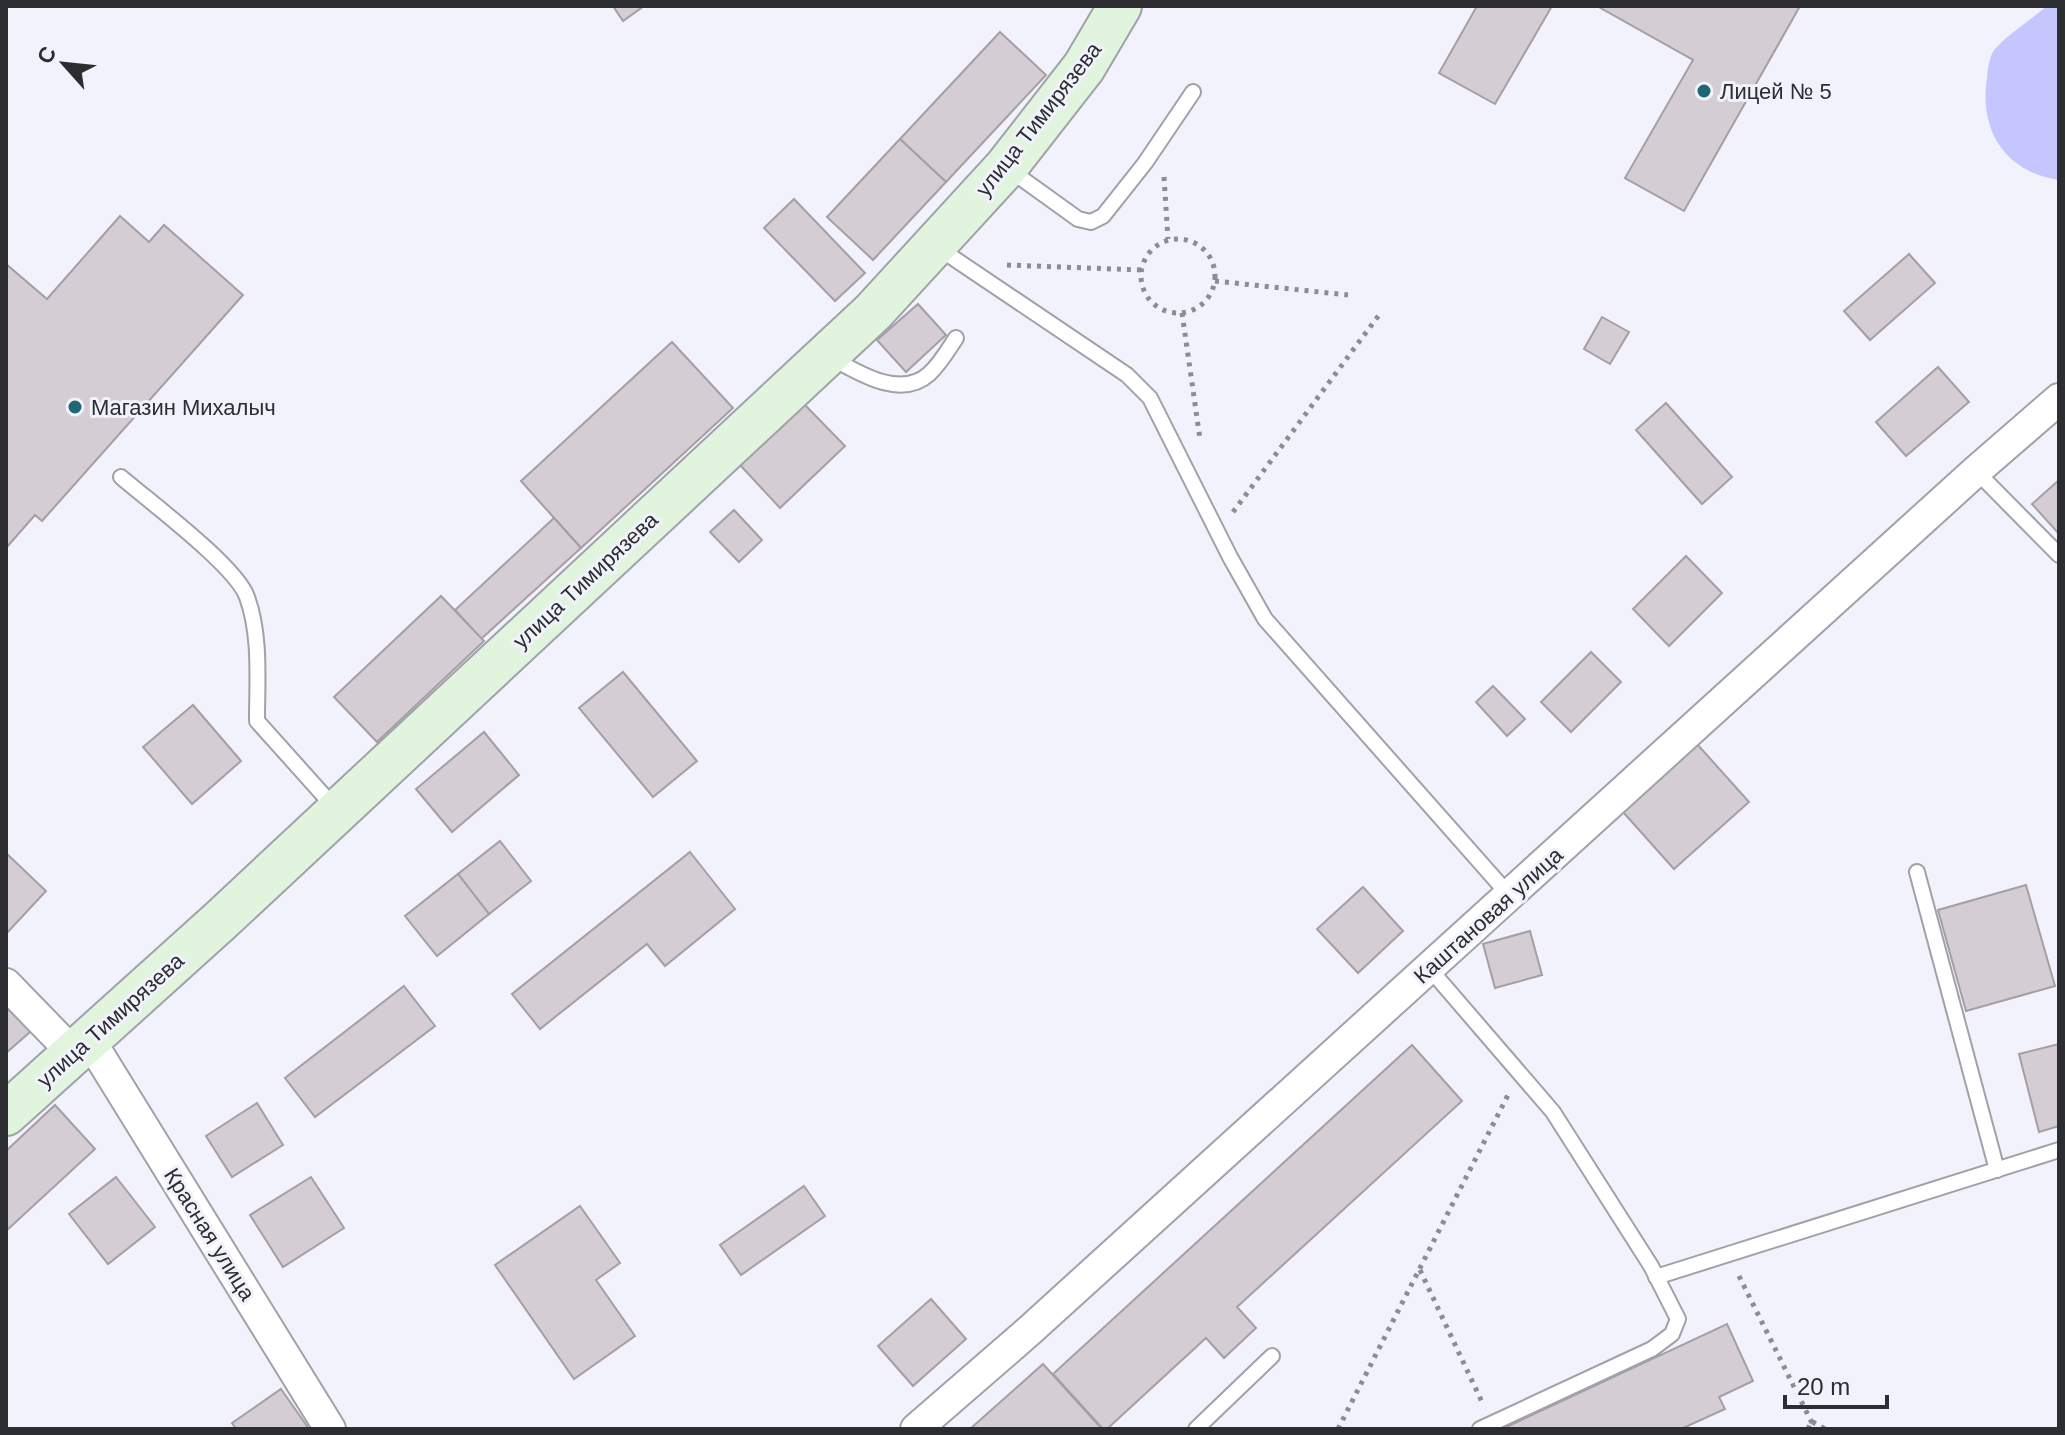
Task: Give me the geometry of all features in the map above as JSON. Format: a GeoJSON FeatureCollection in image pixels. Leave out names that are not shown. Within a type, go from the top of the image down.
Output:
{"type":"FeatureCollection","features":[{"type":"Feature","properties":{"kind":"main road","name":"улица Тимирязева"},"geometry":{"type":"LineString","coordinates":[[6,1114],[873,312],[948,254],[1006,167],[1084,67],[1120,6]]}},
{"type":"Feature","properties":{"kind":"street","name":"Каштановая улица"},"geometry":{"type":"LineString","coordinates":[[930,1421],[2059,399]]}},
{"type":"Feature","properties":{"kind":"street","name":"Красная улица"},"geometry":{"type":"LineString","coordinates":[[6,984],[81,1046],[330,1429]]}},
{"type":"Feature","properties":{"kind":"lane"},"geometry":{"type":"LineString","coordinates":[[1006,167],[1078,219],[1091,222],[1103,216],[1123,192],[1193,92]]}},
{"type":"Feature","properties":{"kind":"lane"},"geometry":{"type":"LineString","coordinates":[[948,254],[1127,375],[1150,398],[1265,619],[1509,895]]}},
{"type":"Feature","properties":{"kind":"lane"},"geometry":{"type":"LineString","coordinates":[[826,355],[872,380],[902,384],[919,381],[929,374],[956,338]]}},
{"type":"Feature","properties":{"kind":"lane"},"geometry":{"type":"LineString","coordinates":[[1976,471],[2059,555]]}},
{"type":"Feature","properties":{"kind":"lane"},"geometry":{"type":"LineString","coordinates":[[121,477],[225,566],[246,594],[256,637],[257,721],[337,811]]}},
{"type":"Feature","properties":{"kind":"lane"},"geometry":{"type":"LineString","coordinates":[[1917,872],[1997,1170]]}},
{"type":"Feature","properties":{"kind":"lane"},"geometry":{"type":"LineString","coordinates":[[1429,968],[1553,1112],[1656,1277],[1678,1319],[1672,1334],[1652,1349],[1486,1426]]}},
{"type":"Feature","properties":{"kind":"lane"},"geometry":{"type":"LineString","coordinates":[[1656,1277],[2059,1150]]}},
{"type":"Feature","properties":{"kind":"lane"},"geometry":{"type":"LineString","coordinates":[[1196,1429],[1272,1356]]}},
{"type":"Feature","properties":{"kind":"path"},"geometry":{"type":"LineString","coordinates":[[1164,175],[1168,239]]}},
{"type":"Feature","properties":{"kind":"path"},"geometry":{"type":"LineString","coordinates":[[1181,238],[1203,247],[1215,268],[1215,281],[1205,303],[1194,310],[1182,313],[1158,308],[1142,289],[1141,270],[1148,253],[1168,239],[1181,238]]}},
{"type":"Feature","properties":{"kind":"path"},"geometry":{"type":"LineString","coordinates":[[948,254],[1141,270]]}},
{"type":"Feature","properties":{"kind":"path"},"geometry":{"type":"LineString","coordinates":[[1215,281],[1348,295]]}},
{"type":"Feature","properties":{"kind":"path"},"geometry":{"type":"LineString","coordinates":[[1182,313],[1200,440]]}},
{"type":"Feature","properties":{"kind":"path"},"geometry":{"type":"LineString","coordinates":[[1218,532],[1379,315]]}},
{"type":"Feature","properties":{"kind":"path"},"geometry":{"type":"LineString","coordinates":[[1338,1429],[1520,1073]]}},
{"type":"Feature","properties":{"kind":"path"},"geometry":{"type":"LineString","coordinates":[[1729,1254],[1815,1429]]}},
{"type":"Feature","properties":{"kind":"path"},"geometry":{"type":"LineString","coordinates":[[1419,1269],[1486,1426]]}},
{"type":"Feature","properties":{"kind":"path"},"geometry":{"type":"LineString","coordinates":[[1808,1429],[1811,1421]]}},
{"type":"Feature","properties":{"kind":"path"},"geometry":{"type":"LineString","coordinates":[[1811,1421],[1825,1429]]}},
{"type":"Feature","properties":{"kind":"shaded area"},"geometry":{"type":"Polygon","coordinates":[[[2047,6],[2059,6],[2059,180],[2024,168],[2010,158],[2000,146],[1987,115],[1988,67],[1993,52],[2047,6]]]}},
{"type":"Feature","properties":{"kind":"building"},"geometry":{"type":"Polygon","coordinates":[[[613,6],[644,6],[623,21],[613,6]]]}},
{"type":"Feature","properties":{"kind":"building"},"geometry":{"type":"Polygon","coordinates":[[[1477,6],[1552,6],[1495,104],[1439,73],[1477,6]]]}},
{"type":"Feature","properties":{"kind":"building"},"geometry":{"type":"Polygon","coordinates":[[[1597,6],[1800,6],[1684,211],[1625,178],[1693,60],[1597,6]]]}},
{"type":"Feature","properties":{"kind":"building"},"geometry":{"type":"Polygon","coordinates":[[[1000,32],[1046,75],[946,182],[900,139],[1000,32]]]}},
{"type":"Feature","properties":{"kind":"building"},"geometry":{"type":"Polygon","coordinates":[[[900,139],[946,182],[873,260],[827,217],[900,139]]]}},
{"type":"Feature","properties":{"kind":"building"},"geometry":{"type":"Polygon","coordinates":[[[794,199],[865,273],[835,301],[764,228],[794,199]]]}},
{"type":"Feature","properties":{"kind":"building","name":"Магазин Михалыч"},"geometry":{"type":"Polygon","coordinates":[[[120,216],[149,242],[164,225],[243,295],[42,521],[35,515],[6,548],[6,264],[47,299],[120,216]]]}},
{"type":"Feature","properties":{"kind":"building"},"geometry":{"type":"Polygon","coordinates":[[[1909,254],[1935,283],[1870,340],[1844,311],[1909,254]]]}},
{"type":"Feature","properties":{"kind":"building"},"geometry":{"type":"Polygon","coordinates":[[[918,304],[946,335],[906,372],[877,340],[918,304]]]}},
{"type":"Feature","properties":{"kind":"building"},"geometry":{"type":"Polygon","coordinates":[[[1602,317],[1629,332],[1610,364],[1584,349],[1602,317]]]}},
{"type":"Feature","properties":{"kind":"building"},"geometry":{"type":"Polygon","coordinates":[[[672,342],[733,408],[581,548],[521,481],[672,342]]]}},
{"type":"Feature","properties":{"kind":"building"},"geometry":{"type":"Polygon","coordinates":[[[1938,367],[1969,402],[1906,456],[1876,422],[1938,367]]]}},
{"type":"Feature","properties":{"kind":"building"},"geometry":{"type":"Polygon","coordinates":[[[1666,403],[1732,477],[1702,504],[1636,430],[1666,403]]]}},
{"type":"Feature","properties":{"kind":"building"},"geometry":{"type":"Polygon","coordinates":[[[804,404],[845,446],[780,508],[740,465],[804,404]]]}},
{"type":"Feature","properties":{"kind":"building"},"geometry":{"type":"Polygon","coordinates":[[[2059,480],[2059,534],[2032,504],[2059,480]]]}},
{"type":"Feature","properties":{"kind":"building"},"geometry":{"type":"Polygon","coordinates":[[[734,510],[762,540],[739,562],[710,532],[734,510]]]}},
{"type":"Feature","properties":{"kind":"building"},"geometry":{"type":"Polygon","coordinates":[[[554,518],[581,548],[481,639],[455,610],[554,518]]]}},
{"type":"Feature","properties":{"kind":"building"},"geometry":{"type":"Polygon","coordinates":[[[1686,556],[1722,593],[1669,646],[1633,609],[1686,556]]]}},
{"type":"Feature","properties":{"kind":"building"},"geometry":{"type":"Polygon","coordinates":[[[441,596],[484,641],[377,742],[334,697],[441,596]]]}},
{"type":"Feature","properties":{"kind":"building"},"geometry":{"type":"Polygon","coordinates":[[[1591,652],[1621,682],[1571,732],[1541,702],[1591,652]]]}},
{"type":"Feature","properties":{"kind":"building"},"geometry":{"type":"Polygon","coordinates":[[[623,672],[697,761],[653,797],[579,708],[623,672]]]}},
{"type":"Feature","properties":{"kind":"building"},"geometry":{"type":"Polygon","coordinates":[[[1493,686],[1525,719],[1507,736],[1476,702],[1493,686]]]}},
{"type":"Feature","properties":{"kind":"building"},"geometry":{"type":"Polygon","coordinates":[[[193,705],[241,761],[192,804],[143,747],[193,705]]]}},
{"type":"Feature","properties":{"kind":"building"},"geometry":{"type":"Polygon","coordinates":[[[484,732],[519,775],[452,832],[416,789],[484,732]]]}},
{"type":"Feature","properties":{"kind":"building"},"geometry":{"type":"Polygon","coordinates":[[[1697,744],[1749,802],[1674,869],[1623,812],[1697,744]]]}},
{"type":"Feature","properties":{"kind":"building"},"geometry":{"type":"Polygon","coordinates":[[[500,841],[531,881],[489,914],[458,874],[500,841]]]}},
{"type":"Feature","properties":{"kind":"building"},"geometry":{"type":"Polygon","coordinates":[[[690,852],[735,909],[665,966],[647,944],[540,1029],[512,994],[690,852]]]}},
{"type":"Feature","properties":{"kind":"building"},"geometry":{"type":"Polygon","coordinates":[[[6,853],[46,891],[6,934],[6,853]]]}},
{"type":"Feature","properties":{"kind":"building"},"geometry":{"type":"Polygon","coordinates":[[[458,874],[489,914],[437,956],[405,916],[458,874]]]}},
{"type":"Feature","properties":{"kind":"building"},"geometry":{"type":"Polygon","coordinates":[[[2026,885],[2055,986],[1966,1011],[1938,910],[2026,885]]]}},
{"type":"Feature","properties":{"kind":"building"},"geometry":{"type":"Polygon","coordinates":[[[1363,887],[1403,931],[1358,973],[1317,929],[1363,887]]]}},
{"type":"Feature","properties":{"kind":"building"},"geometry":{"type":"Polygon","coordinates":[[[1530,931],[1542,975],[1495,988],[1483,944],[1530,931]]]}},
{"type":"Feature","properties":{"kind":"building"},"geometry":{"type":"Polygon","coordinates":[[[404,986],[435,1026],[315,1117],[285,1078],[404,986]]]}},
{"type":"Feature","properties":{"kind":"building"},"geometry":{"type":"Polygon","coordinates":[[[6,996],[37,1026],[6,1053],[6,996]]]}},
{"type":"Feature","properties":{"kind":"building"},"geometry":{"type":"Polygon","coordinates":[[[2059,1044],[2059,1126],[2039,1132],[2019,1054],[2059,1044]]]}},
{"type":"Feature","properties":{"kind":"building"},"geometry":{"type":"Polygon","coordinates":[[[1412,1045],[1462,1101],[1237,1307],[1256,1328],[1224,1358],[1206,1338],[1107,1429],[1103,1429],[1053,1374],[1412,1045]]]}},
{"type":"Feature","properties":{"kind":"building"},"geometry":{"type":"Polygon","coordinates":[[[257,1103],[283,1145],[232,1177],[206,1136],[257,1103]]]}},
{"type":"Feature","properties":{"kind":"building"},"geometry":{"type":"Polygon","coordinates":[[[55,1105],[95,1149],[6,1231],[6,1151],[55,1105]]]}},
{"type":"Feature","properties":{"kind":"building"},"geometry":{"type":"Polygon","coordinates":[[[116,1177],[155,1227],[108,1264],[69,1214],[116,1177]]]}},
{"type":"Feature","properties":{"kind":"building"},"geometry":{"type":"Polygon","coordinates":[[[311,1177],[344,1228],[283,1267],[250,1215],[311,1177]]]}},
{"type":"Feature","properties":{"kind":"building"},"geometry":{"type":"Polygon","coordinates":[[[804,1186],[825,1216],[741,1275],[720,1245],[804,1186]]]}},
{"type":"Feature","properties":{"kind":"building"},"geometry":{"type":"Polygon","coordinates":[[[580,1206],[620,1263],[596,1280],[635,1336],[574,1379],[495,1265],[580,1206]]]}},
{"type":"Feature","properties":{"kind":"building"},"geometry":{"type":"Polygon","coordinates":[[[931,1299],[966,1339],[913,1386],[878,1346],[931,1299]]]}},
{"type":"Feature","properties":{"kind":"building"},"geometry":{"type":"Polygon","coordinates":[[[1727,1324],[1753,1381],[1719,1397],[1725,1409],[1681,1429],[1502,1429],[1727,1324]]]}},
{"type":"Feature","properties":{"kind":"building"},"geometry":{"type":"Polygon","coordinates":[[[1043,1364],[1102,1429],[970,1429],[1043,1364]]]}},
{"type":"Feature","properties":{"kind":"building"},"geometry":{"type":"Polygon","coordinates":[[[281,1389],[309,1429],[236,1429],[232,1423],[281,1389]]]}},
{"type":"Feature","properties":{"kind":"place","name":"Лицей № 5"},"geometry":{"type":"Point","coordinates":[1704,91]}},
{"type":"Feature","properties":{"kind":"place","name":"Магазин Михалыч"},"geometry":{"type":"Point","coordinates":[75,407]}}]}
